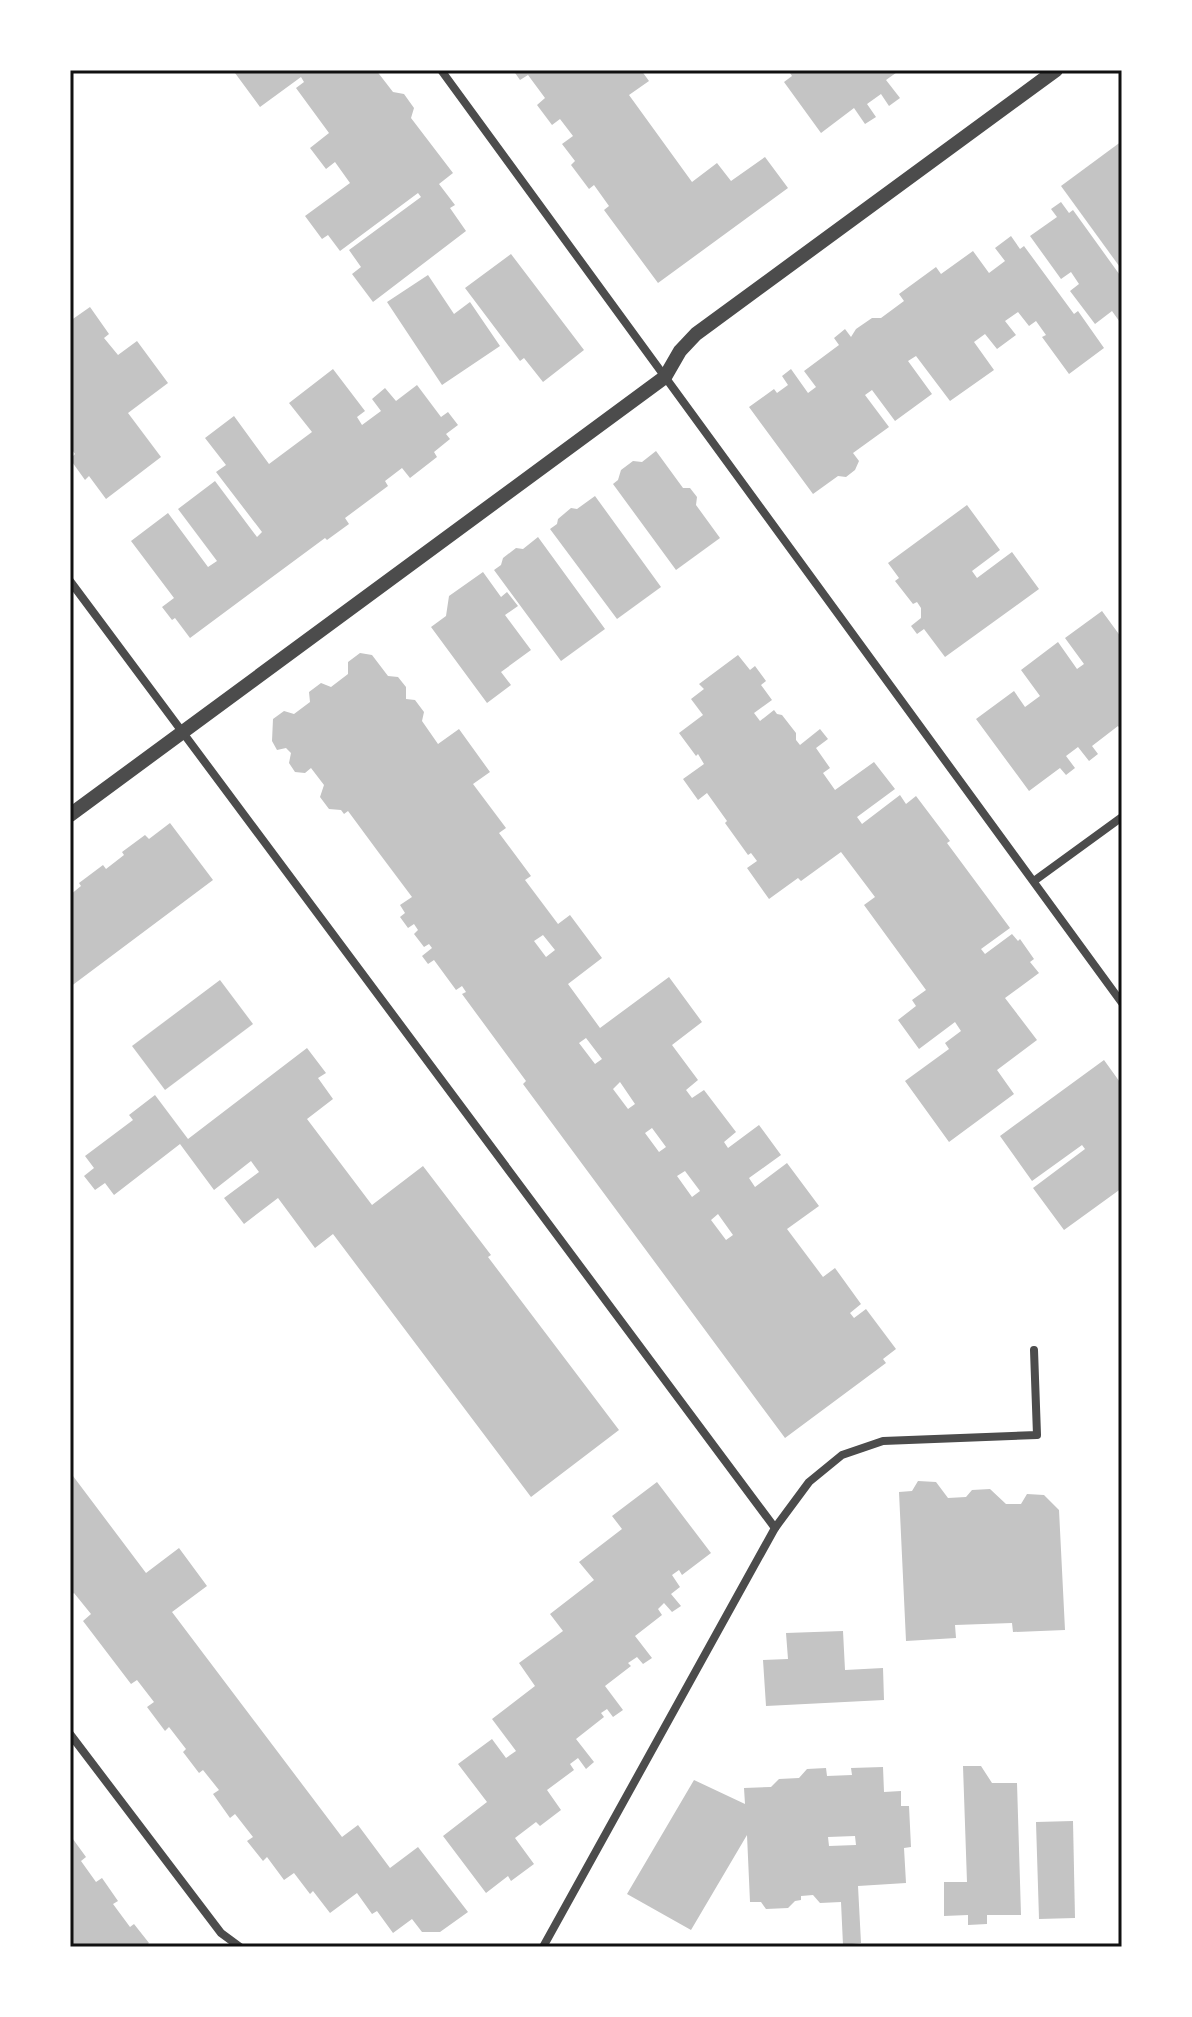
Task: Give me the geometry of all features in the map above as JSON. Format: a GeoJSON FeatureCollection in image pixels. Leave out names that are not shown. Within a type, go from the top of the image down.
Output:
{"type":"FeatureCollection","features":[{"type":"Feature","properties":{"kind":"street"},"geometry":{"type":"LineString","coordinates":[[441,70],[1122,1003]]}},
{"type":"Feature","properties":{"kind":"street"},"geometry":{"type":"LineString","coordinates":[[70,815],[665,377],[680,351],[696,334],[1056,70]]}},
{"type":"Feature","properties":{"kind":"street"},"geometry":{"type":"LineString","coordinates":[[70,581],[775,1528]]}},
{"type":"Feature","properties":{"kind":"street"},"geometry":{"type":"LineString","coordinates":[[1034,881],[1122,817]]}},
{"type":"Feature","properties":{"kind":"street"},"geometry":{"type":"LineString","coordinates":[[543,1947],[775,1528],[809,1482],[842,1455],[883,1441],[1037,1435],[1034,1350]]}},
{"type":"Feature","properties":{"kind":"street"},"geometry":{"type":"LineString","coordinates":[[70,1734],[221,1933],[240,1947]]}},
{"type":"Feature","properties":{"kind":"building"},"geometry":{"type":"Polygon","coordinates":[[[240,70],[376,70],[393,92],[404,94],[414,108],[411,118],[453,173],[439,184],[455,205],[450,208],[466,231],[373,302],[352,274],[361,267],[349,250],[421,197],[418,193],[340,251],[328,235],[322,239],[305,216],[350,183],[335,162],[326,169],[310,148],[329,133],[296,88],[304,82],[301,77],[260,107],[235,73],[240,70]]]}},
{"type":"Feature","properties":{"kind":"building"},"geometry":{"type":"Polygon","coordinates":[[[513,70],[641,70],[649,81],[629,95],[692,182],[717,163],[731,181],[765,157],[788,188],[658,283],[604,210],[609,206],[594,185],[589,189],[571,165],[575,161],[562,144],[573,136],[560,119],[552,125],[537,105],[545,98],[528,75],[520,80],[513,70]]]}},
{"type":"Feature","properties":{"kind":"building"},"geometry":{"type":"Polygon","coordinates":[[[788,70],[900,70],[886,80],[900,98],[889,106],[881,94],[867,104],[876,117],[865,124],[854,108],[821,133],[784,82],[792,76],[788,70]]]}},
{"type":"Feature","properties":{"kind":"building"},"geometry":{"type":"Polygon","coordinates":[[[1122,141],[1122,270],[1061,186],[1122,141]]]}},
{"type":"Feature","properties":{"kind":"building"},"geometry":{"type":"Polygon","coordinates":[[[1061,202],[1069,213],[1073,210],[1122,278],[1122,325],[1112,311],[1095,324],[1070,291],[1079,284],[1071,272],[1061,279],[1030,236],[1057,217],[1051,209],[1061,202]]]}},
{"type":"Feature","properties":{"kind":"building"},"geometry":{"type":"Polygon","coordinates":[[[1011,236],[1020,249],[1024,246],[1074,314],[1078,311],[1104,348],[1069,374],[1042,337],[1046,335],[1036,321],[1029,326],[1018,312],[1005,321],[1016,335],[997,349],[985,334],[974,342],[994,370],[950,401],[916,356],[908,361],[932,394],[895,421],[872,390],[865,395],[889,427],[853,453],[859,461],[855,470],[846,477],[838,476],[813,494],[749,407],[774,389],[777,393],[788,385],[782,376],[791,369],[808,393],[816,387],[804,371],[839,345],[834,338],[845,329],[851,337],[856,329],[872,318],[881,318],[904,301],[899,294],[936,267],[941,274],[973,251],[989,273],[1005,261],[995,248],[1011,236]]]}},
{"type":"Feature","properties":{"kind":"building"},"geometry":{"type":"Polygon","coordinates":[[[511,254],[584,350],[543,382],[524,358],[520,361],[465,288],[511,254]]]}},
{"type":"Feature","properties":{"kind":"building"},"geometry":{"type":"Polygon","coordinates":[[[428,275],[454,314],[470,302],[500,346],[442,385],[387,302],[428,275]]]}},
{"type":"Feature","properties":{"kind":"building"},"geometry":{"type":"Polygon","coordinates":[[[90,307],[109,334],[104,338],[118,355],[137,341],[168,383],[128,413],[161,457],[106,499],[89,476],[85,480],[70,459],[75,454],[70,447],[70,321],[90,307]]]}},
{"type":"Feature","properties":{"kind":"building"},"geometry":{"type":"Polygon","coordinates":[[[333,369],[365,411],[357,417],[362,425],[381,411],[372,399],[385,388],[396,401],[417,385],[441,417],[448,412],[458,425],[446,434],[450,439],[434,452],[437,457],[410,478],[402,468],[385,481],[388,486],[345,518],[349,524],[327,540],[325,538],[190,638],[162,607],[174,598],[131,541],[168,513],[208,567],[217,561],[178,509],[215,481],[257,537],[262,532],[216,472],[226,465],[205,438],[234,416],[269,464],[312,432],[289,403],[333,369]]]}},
{"type":"Feature","properties":{"kind":"building"},"geometry":{"type":"Polygon","coordinates":[[[656,451],[683,488],[690,488],[697,497],[696,505],[720,538],[676,570],[613,484],[621,470],[633,461],[642,462],[656,451]]]}},
{"type":"Feature","properties":{"kind":"building"},"geometry":{"type":"Polygon","coordinates":[[[595,496],[661,587],[617,619],[550,529],[571,508],[577,509],[595,496]]]}},
{"type":"Feature","properties":{"kind":"building"},"geometry":{"type":"Polygon","coordinates":[[[967,505],[1000,550],[972,571],[977,578],[1012,552],[1039,589],[945,657],[924,629],[917,634],[911,626],[921,618],[921,608],[917,602],[913,604],[895,581],[899,578],[888,563],[967,505]]]}},
{"type":"Feature","properties":{"kind":"building"},"geometry":{"type":"Polygon","coordinates":[[[538,537],[605,629],[561,661],[494,570],[516,548],[523,549],[538,537]]]}},
{"type":"Feature","properties":{"kind":"building"},"geometry":{"type":"Polygon","coordinates":[[[483,572],[501,597],[507,592],[518,606],[505,615],[531,650],[501,672],[511,685],[487,703],[431,627],[446,616],[449,596],[483,572]]]}},
{"type":"Feature","properties":{"kind":"building"},"geometry":{"type":"Polygon","coordinates":[[[1102,611],[1122,636],[1122,731],[1118,726],[1092,746],[1098,754],[1089,761],[1078,747],[1066,756],[1075,768],[1066,775],[1060,768],[1029,791],[976,719],[1014,691],[1025,707],[1040,696],[1021,670],[1058,642],[1077,669],[1084,664],[1065,638],[1102,611]]]}},
{"type":"Feature","properties":{"kind":"building"},"geometry":{"type":"Polygon","coordinates":[[[360,653],[372,655],[388,676],[398,677],[406,687],[406,699],[415,700],[424,712],[422,721],[438,744],[459,729],[490,772],[473,784],[506,828],[499,833],[531,876],[525,880],[558,924],[570,915],[602,958],[568,984],[600,1028],[669,977],[702,1022],[672,1045],[698,1080],[686,1090],[692,1098],[704,1090],[736,1132],[724,1142],[728,1148],[759,1125],[781,1155],[749,1178],[755,1187],[787,1163],[819,1206],[787,1229],[823,1277],[835,1268],[861,1304],[850,1313],[854,1318],[866,1309],[896,1349],[883,1359],[886,1363],[785,1438],[523,1084],[526,1081],[462,994],[466,992],[462,986],[456,990],[434,960],[428,964],[422,956],[432,948],[429,944],[424,947],[414,934],[418,930],[414,924],[408,928],[400,917],[405,913],[400,905],[412,897],[348,811],[344,814],[341,810],[329,809],[320,797],[324,785],[311,768],[305,773],[295,772],[289,763],[291,753],[286,748],[277,750],[272,741],[273,719],[284,711],[294,714],[310,702],[309,692],[321,683],[331,687],[348,674],[348,662],[360,653]],[[543,935],[534,941],[546,957],[555,950],[543,935]],[[586,1038],[579,1043],[595,1064],[602,1059],[586,1038]],[[620,1082],[613,1089],[628,1109],[635,1104],[620,1082]],[[652,1128],[645,1133],[659,1152],[666,1147],[652,1128]],[[685,1171],[677,1176],[692,1197],[700,1191],[685,1171]],[[718,1214],[711,1220],[726,1240],[733,1235],[718,1214]]]}},
{"type":"Feature","properties":{"kind":"building"},"geometry":{"type":"Polygon","coordinates":[[[738,655],[750,670],[755,666],[766,681],[761,685],[772,700],[754,713],[760,721],[774,710],[796,733],[800,745],[820,729],[828,739],[816,748],[830,768],[823,773],[835,790],[874,762],[895,789],[857,817],[862,824],[900,795],[906,804],[916,796],[1010,928],[981,949],[985,954],[1012,934],[1018,941],[1020,939],[1034,959],[1030,962],[1039,973],[1005,998],[1037,1040],[997,1070],[1014,1094],[949,1142],[905,1081],[949,1049],[945,1043],[961,1031],[955,1022],[919,1049],[898,1020],[916,1006],[912,1000],[926,990],[864,905],[875,897],[841,852],[801,881],[798,878],[769,899],[747,868],[757,861],[751,853],[748,855],[707,793],[698,800],[683,779],[704,764],[679,733],[703,715],[691,699],[704,689],[699,684],[738,655]]]}},
{"type":"Feature","properties":{"kind":"building"},"geometry":{"type":"Polygon","coordinates":[[[170,823],[213,880],[70,987],[70,895],[81,886],[79,883],[103,865],[106,869],[145,835],[149,839],[170,823]]]}},
{"type":"Feature","properties":{"kind":"building"},"geometry":{"type":"Polygon","coordinates":[[[220,980],[253,1024],[165,1090],[132,1046],[220,980]]]}},
{"type":"Feature","properties":{"kind":"building"},"geometry":{"type":"Polygon","coordinates":[[[307,1048],[326,1073],[318,1078],[333,1099],[307,1119],[372,1205],[423,1166],[619,1430],[531,1497],[333,1234],[315,1248],[278,1198],[244,1224],[224,1198],[259,1172],[251,1161],[214,1190],[180,1144],[114,1195],[105,1183],[95,1190],[84,1176],[94,1168],[85,1156],[133,1120],[129,1115],[155,1095],[188,1139],[307,1048]]]}},
{"type":"Feature","properties":{"kind":"building"},"geometry":{"type":"Polygon","coordinates":[[[1104,1060],[1122,1085],[1122,1188],[1064,1230],[1033,1188],[1085,1149],[1082,1145],[1032,1181],[1000,1136],[1104,1060]]]}},
{"type":"Feature","properties":{"kind":"building"},"geometry":{"type":"Polygon","coordinates":[[[70,1472],[146,1573],[179,1548],[207,1586],[172,1612],[342,1837],[358,1825],[390,1868],[418,1847],[468,1912],[440,1932],[422,1932],[412,1919],[393,1933],[377,1911],[372,1914],[357,1893],[330,1913],[294,1873],[284,1880],[267,1857],[263,1861],[247,1841],[253,1837],[235,1814],[230,1818],[213,1794],[219,1790],[203,1770],[199,1773],[169,1727],[165,1731],[147,1707],[154,1702],[137,1680],[131,1684],[83,1621],[91,1614],[74,1593],[70,1596],[70,1472]]]}},
{"type":"Feature","properties":{"kind":"building"},"geometry":{"type":"Polygon","coordinates":[[[918,1481],[936,1482],[948,1498],[966,1497],[972,1490],[990,1489],[1006,1504],[1021,1504],[1027,1494],[1044,1495],[1059,1510],[1065,1630],[1013,1632],[1012,1623],[955,1625],[956,1638],[906,1641],[899,1492],[912,1491],[918,1481]]]}},
{"type":"Feature","properties":{"kind":"building"},"geometry":{"type":"Polygon","coordinates":[[[657,1482],[711,1553],[682,1575],[679,1570],[672,1575],[680,1587],[671,1594],[681,1606],[672,1612],[664,1603],[658,1609],[662,1615],[635,1636],[652,1658],[643,1664],[637,1657],[628,1663],[631,1666],[605,1686],[623,1710],[613,1717],[607,1709],[601,1713],[604,1717],[576,1739],[594,1762],[586,1769],[578,1758],[570,1764],[574,1770],[547,1790],[561,1810],[540,1826],[536,1822],[515,1838],[534,1864],[511,1881],[508,1876],[486,1893],[443,1836],[487,1802],[458,1764],[492,1739],[506,1758],[516,1751],[492,1719],[535,1686],[519,1663],[563,1631],[550,1614],[594,1580],[579,1562],[622,1529],[612,1516],[657,1482]]]}},
{"type":"Feature","properties":{"kind":"building"},"geometry":{"type":"Polygon","coordinates":[[[843,1631],[845,1670],[883,1668],[884,1700],[766,1706],[763,1660],[788,1659],[786,1633],[843,1631]]]}},
{"type":"Feature","properties":{"kind":"building"},"geometry":{"type":"Polygon","coordinates":[[[963,1766],[981,1766],[992,1783],[1017,1783],[1021,1915],[987,1915],[987,1924],[968,1925],[968,1915],[944,1916],[944,1882],[967,1882],[963,1766]]]}},
{"type":"Feature","properties":{"kind":"building"},"geometry":{"type":"Polygon","coordinates":[[[883,1767],[884,1792],[901,1791],[901,1806],[909,1806],[911,1847],[904,1848],[906,1883],[858,1886],[861,1943],[843,1945],[841,1902],[820,1903],[813,1895],[801,1896],[801,1900],[788,1908],[766,1909],[761,1902],[750,1902],[747,1835],[691,1930],[627,1894],[694,1780],[745,1804],[744,1788],[771,1787],[779,1779],[799,1778],[807,1769],[826,1768],[827,1776],[852,1775],[851,1768],[883,1767]],[[855,1836],[828,1837],[829,1846],[856,1845],[855,1836]]]}},
{"type":"Feature","properties":{"kind":"building"},"geometry":{"type":"Polygon","coordinates":[[[1073,1821],[1075,1918],[1039,1919],[1036,1822],[1073,1821]]]}},
{"type":"Feature","properties":{"kind":"building"},"geometry":{"type":"Polygon","coordinates":[[[70,1835],[86,1857],[81,1861],[96,1882],[102,1878],[118,1901],[113,1904],[130,1927],[134,1924],[149,1943],[144,1947],[70,1947],[70,1835]]]}}]}
